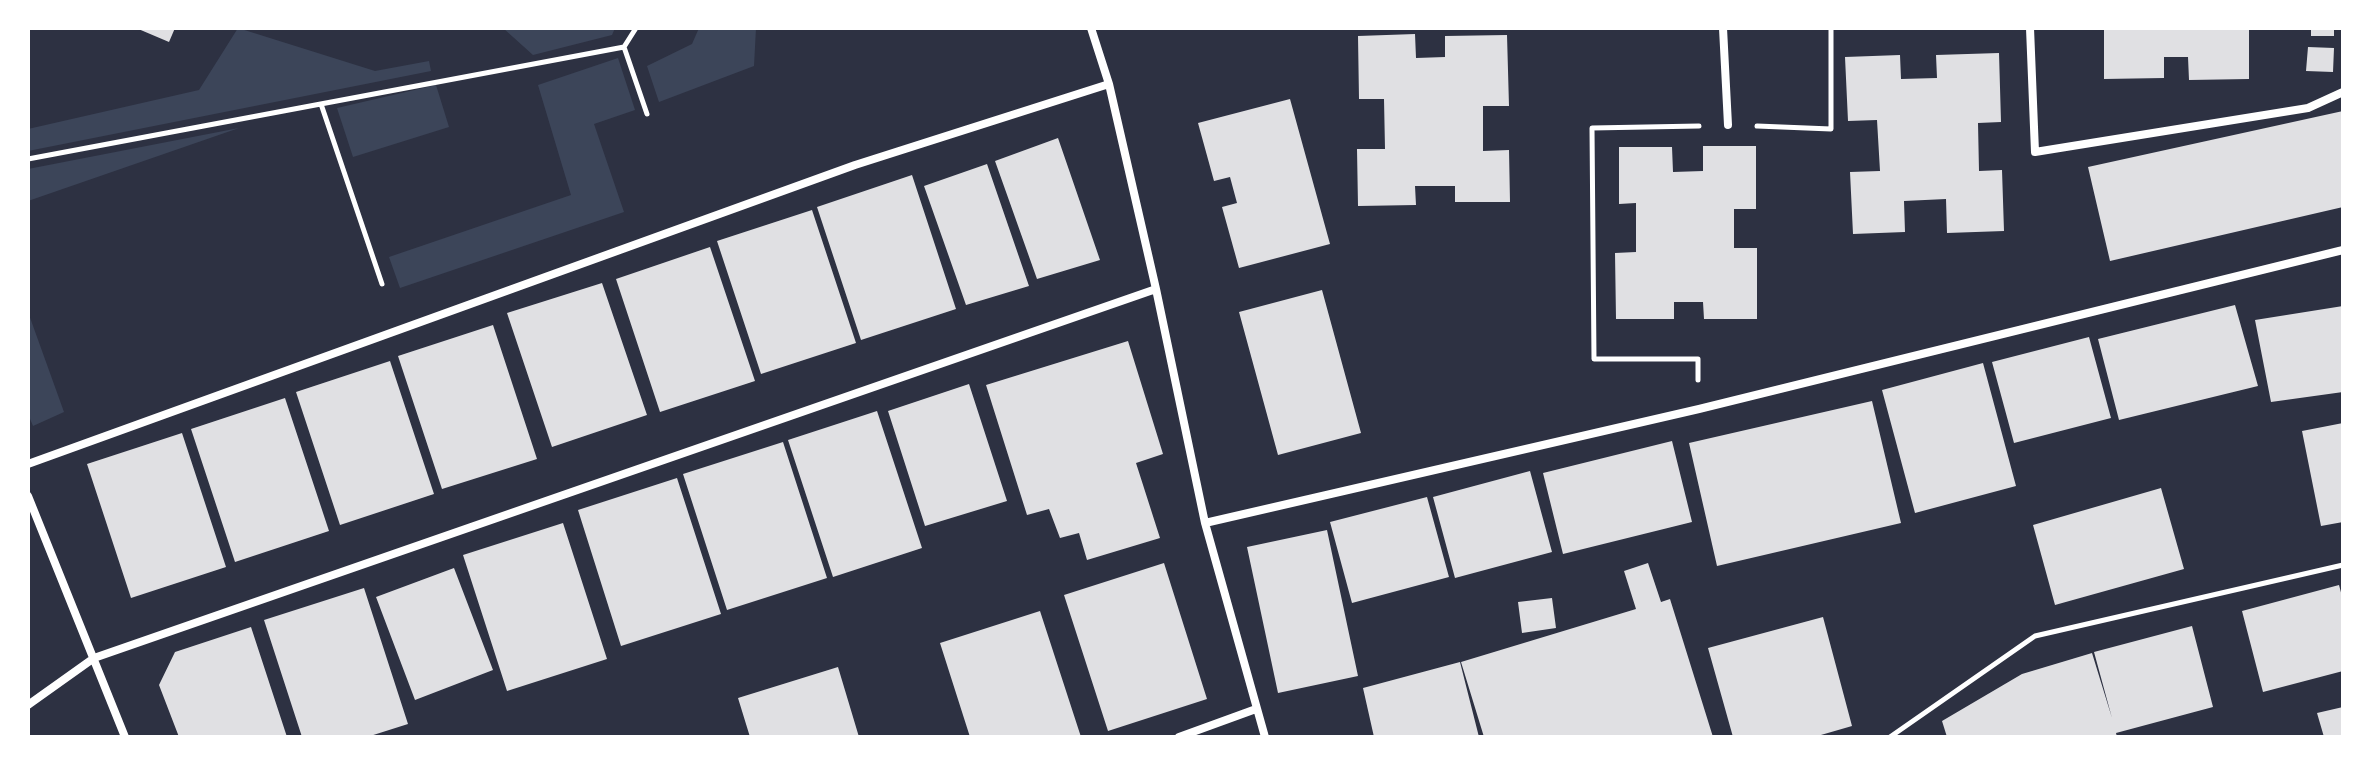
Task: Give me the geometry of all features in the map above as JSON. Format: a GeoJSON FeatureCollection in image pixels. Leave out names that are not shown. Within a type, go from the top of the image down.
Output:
{"type":"FeatureCollection","features":[{"type":"Feature","properties":{"kind":"street"},"geometry":{"type":"LineString","coordinates":[[1091,28],[1109,84],[1205,523],[1265,737]]}},
{"type":"Feature","properties":{"kind":"street"},"geometry":{"type":"LineString","coordinates":[[1723,28],[1728,125]]}},
{"type":"Feature","properties":{"kind":"street"},"geometry":{"type":"LineString","coordinates":[[2030,28],[2035,152],[2308,108],[2343,92]]}},
{"type":"Feature","properties":{"kind":"street"},"geometry":{"type":"LineString","coordinates":[[28,464],[855,165],[1109,84]]}},
{"type":"Feature","properties":{"kind":"street"},"geometry":{"type":"LineString","coordinates":[[1205,523],[1699,409],[2343,250]]}},
{"type":"Feature","properties":{"kind":"street"},"geometry":{"type":"LineString","coordinates":[[28,705],[94,658],[1156,289]]}},
{"type":"Feature","properties":{"kind":"street"},"geometry":{"type":"LineString","coordinates":[[28,496],[125,737]]}},
{"type":"Feature","properties":{"kind":"street"},"geometry":{"type":"LineString","coordinates":[[1179,737],[1256,709]]}},
{"type":"Feature","properties":{"kind":"path"},"geometry":{"type":"LineString","coordinates":[[28,159],[624,47],[636,28]]}},
{"type":"Feature","properties":{"kind":"path"},"geometry":{"type":"LineString","coordinates":[[1698,359],[1594,359],[1592,128],[1728,125],[1831,129],[1831,28]]}},
{"type":"Feature","properties":{"kind":"path"},"geometry":{"type":"LineString","coordinates":[[624,47],[647,114]]}},
{"type":"Feature","properties":{"kind":"path"},"geometry":{"type":"LineString","coordinates":[[321,104],[382,284]]}},
{"type":"Feature","properties":{"kind":"path"},"geometry":{"type":"LineString","coordinates":[[1890,737],[2035,636],[2343,565]]}},
{"type":"Feature","properties":{"kind":"shaded area"},"geometry":{"type":"Polygon","coordinates":[[[238,28],[375,71],[429,61],[431,71],[28,151],[28,129],[199,90],[238,28]]]}},
{"type":"Feature","properties":{"kind":"shaded area"},"geometry":{"type":"Polygon","coordinates":[[[503,28],[615,28],[612,35],[533,55],[503,28]]]}},
{"type":"Feature","properties":{"kind":"shaded area"},"geometry":{"type":"Polygon","coordinates":[[[699,28],[756,28],[754,66],[659,102],[647,66],[692,44],[699,28]]]}},
{"type":"Feature","properties":{"kind":"shaded area"},"geometry":{"type":"Polygon","coordinates":[[[618,58],[635,110],[594,124],[624,212],[400,288],[389,257],[571,195],[538,85],[618,58]]]}},
{"type":"Feature","properties":{"kind":"shaded area"},"geometry":{"type":"Polygon","coordinates":[[[436,85],[449,127],[353,157],[337,108],[436,85]]]}},
{"type":"Feature","properties":{"kind":"shaded area"},"geometry":{"type":"Polygon","coordinates":[[[239,128],[28,201],[28,169],[239,128]]]}},
{"type":"Feature","properties":{"kind":"shaded area"},"geometry":{"type":"Polygon","coordinates":[[[28,312],[64,412],[33,426],[28,414],[28,312]]]}},
{"type":"Feature","properties":{"kind":"building"},"geometry":{"type":"Polygon","coordinates":[[[136,28],[175,28],[169,42],[136,28]]]}},
{"type":"Feature","properties":{"kind":"building"},"geometry":{"type":"Polygon","coordinates":[[[2104,28],[2249,28],[2249,79],[2189,80],[2188,57],[2164,57],[2164,78],[2104,79],[2104,28]]]}},
{"type":"Feature","properties":{"kind":"building"},"geometry":{"type":"Polygon","coordinates":[[[2311,28],[2334,28],[2334,36],[2311,36],[2311,28]]]}},
{"type":"Feature","properties":{"kind":"building"},"geometry":{"type":"Polygon","coordinates":[[[1415,34],[1416,58],[1445,57],[1445,36],[1507,35],[1509,106],[1483,106],[1483,151],[1509,150],[1510,202],[1455,202],[1455,186],[1415,186],[1416,205],[1358,206],[1357,149],[1385,149],[1384,99],[1359,99],[1358,36],[1415,34]]]}},
{"type":"Feature","properties":{"kind":"building"},"geometry":{"type":"Polygon","coordinates":[[[2308,47],[2334,48],[2333,72],[2306,71],[2308,47]]]}},
{"type":"Feature","properties":{"kind":"building"},"geometry":{"type":"Polygon","coordinates":[[[1999,53],[2001,122],[1978,123],[1979,171],[2002,170],[2004,231],[1947,233],[1946,199],[1904,201],[1905,232],[1853,234],[1850,172],[1880,171],[1877,120],[1848,121],[1845,57],[1900,55],[1901,79],[1937,78],[1936,55],[1999,53]]]}},
{"type":"Feature","properties":{"kind":"building"},"geometry":{"type":"Polygon","coordinates":[[[1290,99],[1330,244],[1239,268],[1222,207],[1237,203],[1230,177],[1214,181],[1198,123],[1290,99]]]}},
{"type":"Feature","properties":{"kind":"building"},"geometry":{"type":"Polygon","coordinates":[[[2343,111],[2343,207],[2110,261],[2088,167],[2343,111]]]}},
{"type":"Feature","properties":{"kind":"building"},"geometry":{"type":"Polygon","coordinates":[[[1058,138],[1100,260],[1037,279],[995,161],[1058,138]]]}},
{"type":"Feature","properties":{"kind":"building"},"geometry":{"type":"Polygon","coordinates":[[[1703,146],[1756,146],[1756,209],[1734,209],[1734,248],[1757,248],[1757,319],[1704,319],[1703,302],[1674,302],[1674,319],[1616,319],[1615,253],[1636,252],[1636,203],[1619,204],[1619,147],[1672,147],[1673,172],[1703,171],[1703,146]]]}},
{"type":"Feature","properties":{"kind":"building"},"geometry":{"type":"Polygon","coordinates":[[[987,164],[1029,286],[966,305],[924,186],[987,164]]]}},
{"type":"Feature","properties":{"kind":"building"},"geometry":{"type":"Polygon","coordinates":[[[912,175],[956,309],[861,340],[817,207],[912,175]]]}},
{"type":"Feature","properties":{"kind":"building"},"geometry":{"type":"Polygon","coordinates":[[[812,210],[856,343],[761,374],[717,241],[812,210]]]}},
{"type":"Feature","properties":{"kind":"building"},"geometry":{"type":"Polygon","coordinates":[[[710,247],[755,381],[660,412],[616,279],[710,247]]]}},
{"type":"Feature","properties":{"kind":"building"},"geometry":{"type":"Polygon","coordinates":[[[602,283],[647,415],[552,447],[507,313],[602,283]]]}},
{"type":"Feature","properties":{"kind":"building"},"geometry":{"type":"Polygon","coordinates":[[[1322,290],[1361,433],[1278,455],[1239,312],[1322,290]]]}},
{"type":"Feature","properties":{"kind":"building"},"geometry":{"type":"Polygon","coordinates":[[[2235,305],[2258,386],[2119,420],[2098,339],[2235,305]]]}},
{"type":"Feature","properties":{"kind":"building"},"geometry":{"type":"Polygon","coordinates":[[[2343,306],[2343,392],[2271,402],[2255,320],[2343,306]]]}},
{"type":"Feature","properties":{"kind":"building"},"geometry":{"type":"Polygon","coordinates":[[[493,325],[537,459],[442,489],[398,356],[493,325]]]}},
{"type":"Feature","properties":{"kind":"building"},"geometry":{"type":"Polygon","coordinates":[[[2089,337],[2111,418],[2014,443],[1992,362],[2089,337]]]}},
{"type":"Feature","properties":{"kind":"building"},"geometry":{"type":"Polygon","coordinates":[[[1128,341],[1163,454],[1136,463],[1160,538],[1087,560],[1079,533],[1060,538],[1049,509],[1027,515],[986,385],[1128,341]]]}},
{"type":"Feature","properties":{"kind":"building"},"geometry":{"type":"Polygon","coordinates":[[[390,361],[434,494],[340,525],[296,392],[390,361]]]}},
{"type":"Feature","properties":{"kind":"building"},"geometry":{"type":"Polygon","coordinates":[[[1983,363],[2016,486],[1915,513],[1882,390],[1983,363]]]}},
{"type":"Feature","properties":{"kind":"building"},"geometry":{"type":"Polygon","coordinates":[[[969,384],[1007,501],[925,526],[888,411],[969,384]]]}},
{"type":"Feature","properties":{"kind":"building"},"geometry":{"type":"Polygon","coordinates":[[[285,398],[329,531],[235,562],[191,429],[285,398]]]}},
{"type":"Feature","properties":{"kind":"building"},"geometry":{"type":"Polygon","coordinates":[[[1872,401],[1901,523],[1717,566],[1689,443],[1872,401]]]}},
{"type":"Feature","properties":{"kind":"building"},"geometry":{"type":"Polygon","coordinates":[[[877,411],[922,548],[833,577],[788,440],[877,411]]]}},
{"type":"Feature","properties":{"kind":"building"},"geometry":{"type":"Polygon","coordinates":[[[2343,423],[2343,522],[2321,526],[2302,431],[2343,423]]]}},
{"type":"Feature","properties":{"kind":"building"},"geometry":{"type":"Polygon","coordinates":[[[182,433],[226,567],[131,598],[87,464],[182,433]]]}},
{"type":"Feature","properties":{"kind":"building"},"geometry":{"type":"Polygon","coordinates":[[[1672,441],[1692,522],[1563,554],[1543,473],[1672,441]]]}},
{"type":"Feature","properties":{"kind":"building"},"geometry":{"type":"Polygon","coordinates":[[[783,442],[827,578],[727,610],[683,474],[783,442]]]}},
{"type":"Feature","properties":{"kind":"building"},"geometry":{"type":"Polygon","coordinates":[[[1530,471],[1552,552],[1455,578],[1433,497],[1530,471]]]}},
{"type":"Feature","properties":{"kind":"building"},"geometry":{"type":"Polygon","coordinates":[[[677,478],[721,614],[621,646],[578,510],[677,478]]]}},
{"type":"Feature","properties":{"kind":"building"},"geometry":{"type":"Polygon","coordinates":[[[2161,488],[2184,569],[2055,605],[2033,525],[2161,488]]]}},
{"type":"Feature","properties":{"kind":"building"},"geometry":{"type":"Polygon","coordinates":[[[1427,497],[1449,577],[1352,603],[1330,522],[1427,497]]]}},
{"type":"Feature","properties":{"kind":"building"},"geometry":{"type":"Polygon","coordinates":[[[563,523],[607,659],[507,691],[463,555],[563,523]]]}},
{"type":"Feature","properties":{"kind":"building"},"geometry":{"type":"Polygon","coordinates":[[[1327,530],[1358,676],[1278,693],[1247,547],[1327,530]]]}},
{"type":"Feature","properties":{"kind":"building"},"geometry":{"type":"Polygon","coordinates":[[[1164,563],[1207,699],[1108,731],[1064,595],[1164,563]]]}},
{"type":"Feature","properties":{"kind":"building"},"geometry":{"type":"Polygon","coordinates":[[[1648,563],[1661,602],[1670,599],[1713,737],[1484,737],[1461,662],[1636,609],[1624,571],[1648,563]]]}},
{"type":"Feature","properties":{"kind":"building"},"geometry":{"type":"Polygon","coordinates":[[[454,568],[493,670],[415,700],[376,597],[454,568]]]}},
{"type":"Feature","properties":{"kind":"building"},"geometry":{"type":"Polygon","coordinates":[[[2339,585],[2343,600],[2343,671],[2263,692],[2242,611],[2339,585]]]}},
{"type":"Feature","properties":{"kind":"building"},"geometry":{"type":"Polygon","coordinates":[[[364,588],[408,724],[367,737],[302,737],[264,620],[364,588]]]}},
{"type":"Feature","properties":{"kind":"building"},"geometry":{"type":"Polygon","coordinates":[[[1552,598],[1556,628],[1522,633],[1518,602],[1552,598]]]}},
{"type":"Feature","properties":{"kind":"building"},"geometry":{"type":"Polygon","coordinates":[[[1040,611],[1081,737],[970,737],[940,643],[1040,611]]]}},
{"type":"Feature","properties":{"kind":"building"},"geometry":{"type":"Polygon","coordinates":[[[1823,617],[1852,726],[1814,737],[1733,737],[1708,648],[1823,617]]]}},
{"type":"Feature","properties":{"kind":"building"},"geometry":{"type":"Polygon","coordinates":[[[2192,626],[2213,707],[2116,733],[2117,737],[1947,737],[1942,721],[2022,674],[2092,653],[2112,718],[2094,652],[2192,626]]]}},
{"type":"Feature","properties":{"kind":"building"},"geometry":{"type":"Polygon","coordinates":[[[251,627],[287,737],[179,737],[159,685],[175,652],[251,627]]]}},
{"type":"Feature","properties":{"kind":"building"},"geometry":{"type":"Polygon","coordinates":[[[1460,662],[1479,737],[1374,737],[1363,688],[1460,662]]]}},
{"type":"Feature","properties":{"kind":"building"},"geometry":{"type":"Polygon","coordinates":[[[838,667],[859,737],[750,737],[738,698],[838,667]]]}},
{"type":"Feature","properties":{"kind":"building"},"geometry":{"type":"Polygon","coordinates":[[[2343,707],[2343,737],[2324,737],[2317,713],[2343,707]]]}}]}
